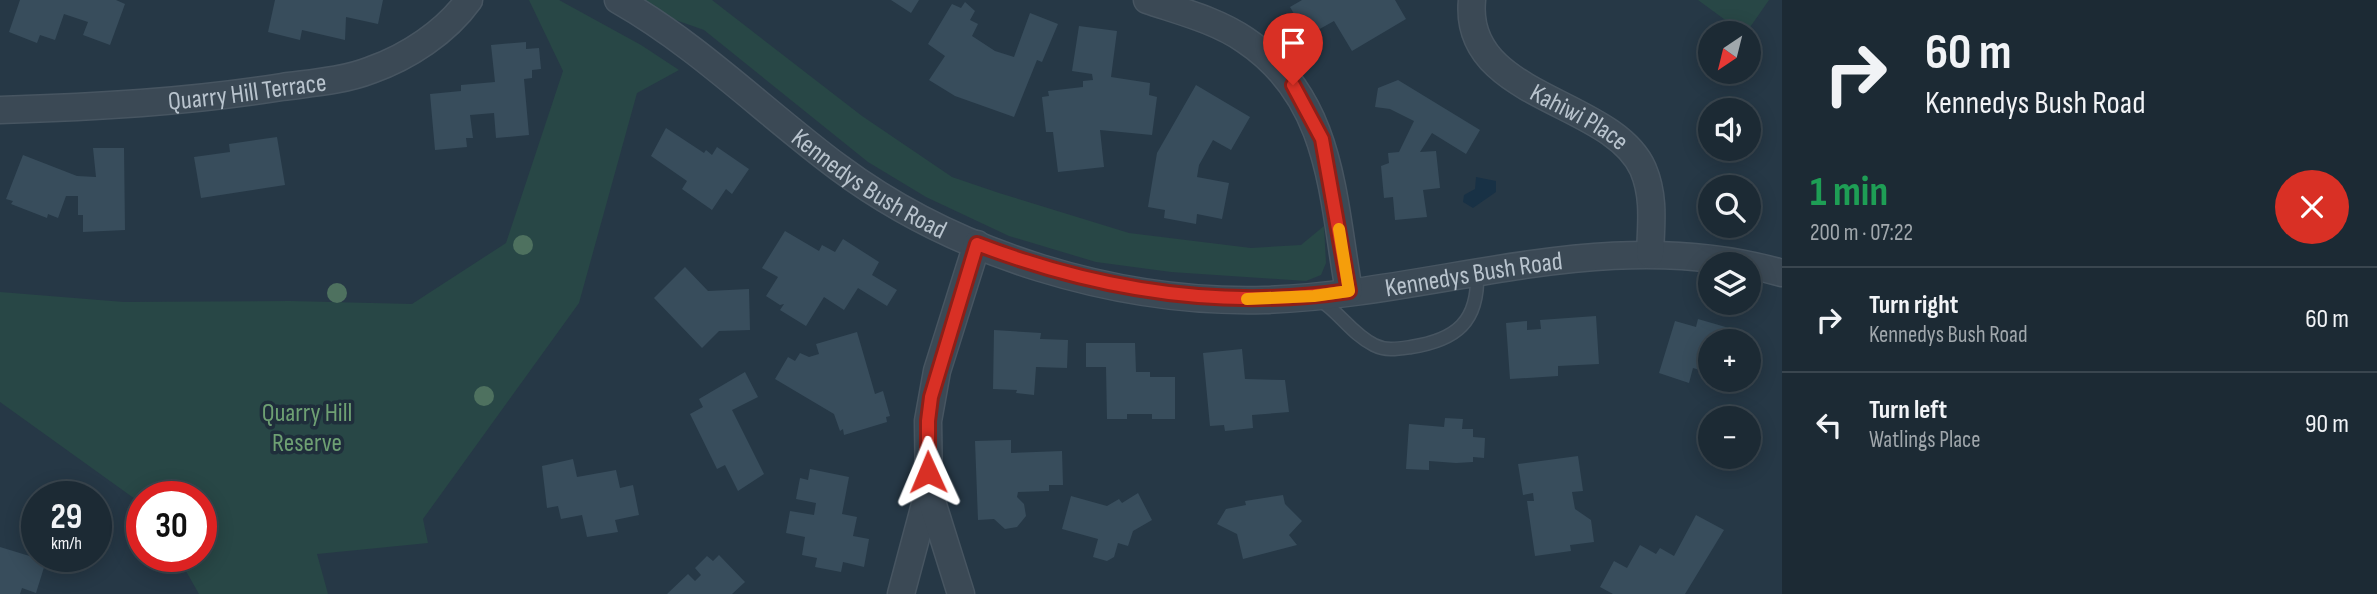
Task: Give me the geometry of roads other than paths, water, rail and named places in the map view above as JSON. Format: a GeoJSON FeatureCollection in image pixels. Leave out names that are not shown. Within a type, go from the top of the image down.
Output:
{"type":"FeatureCollection","features":[{"type":"Feature","properties":{"kind":"street","name":"Quarry Hill Terrace"},"geometry":{"type":"LineString","coordinates":[[0,110],[117,106],[219,97],[369,71],[404,56],[437,33],[469,0]]}},
{"type":"Feature","properties":{"kind":"street","name":"Kennedys Bush Road"},"geometry":{"type":"LineString","coordinates":[[618,0],[681,40],[841,170],[917,216],[1018,260],[1091,280],[1160,293],[1262,300],[1314,296],[1586,255],[1650,254],[1723,258],[1782,273]]}},
{"type":"Feature","properties":{"kind":"street"},"geometry":{"type":"LineString","coordinates":[[1147,0],[1197,16],[1244,39],[1293,85],[1322,139],[1349,291]]}},
{"type":"Feature","properties":{"kind":"street","name":"Kahiwi Place"},"geometry":{"type":"LineString","coordinates":[[1472,0],[1472,20],[1480,44],[1491,60],[1507,74],[1615,138],[1642,166],[1652,206],[1650,254]]}},
{"type":"Feature","properties":{"kind":"street"},"geometry":{"type":"LineString","coordinates":[[961,594],[929,492],[926,454],[931,397],[977,244]]}},
{"type":"Feature","properties":{"kind":"street"},"geometry":{"type":"LineString","coordinates":[[901,594],[929,492]]}},
{"type":"Feature","properties":{"kind":"lane"},"geometry":{"type":"LineString","coordinates":[[1314,296],[1339,314],[1363,339],[1391,350],[1437,343],[1453,335],[1464,324],[1475,301],[1477,273]]}},
{"type":"Feature","properties":{"kind":"water"},"geometry":{"type":"Polygon","coordinates":[[[1476,177],[1496,181],[1496,192],[1473,208],[1463,202],[1464,195],[1475,189],[1476,177]]]}},
{"type":"Feature","properties":{"kind":"park label","name":"Quarry Hill Reserve"},"geometry":{"type":"Point","coordinates":[307,427]}}]}
